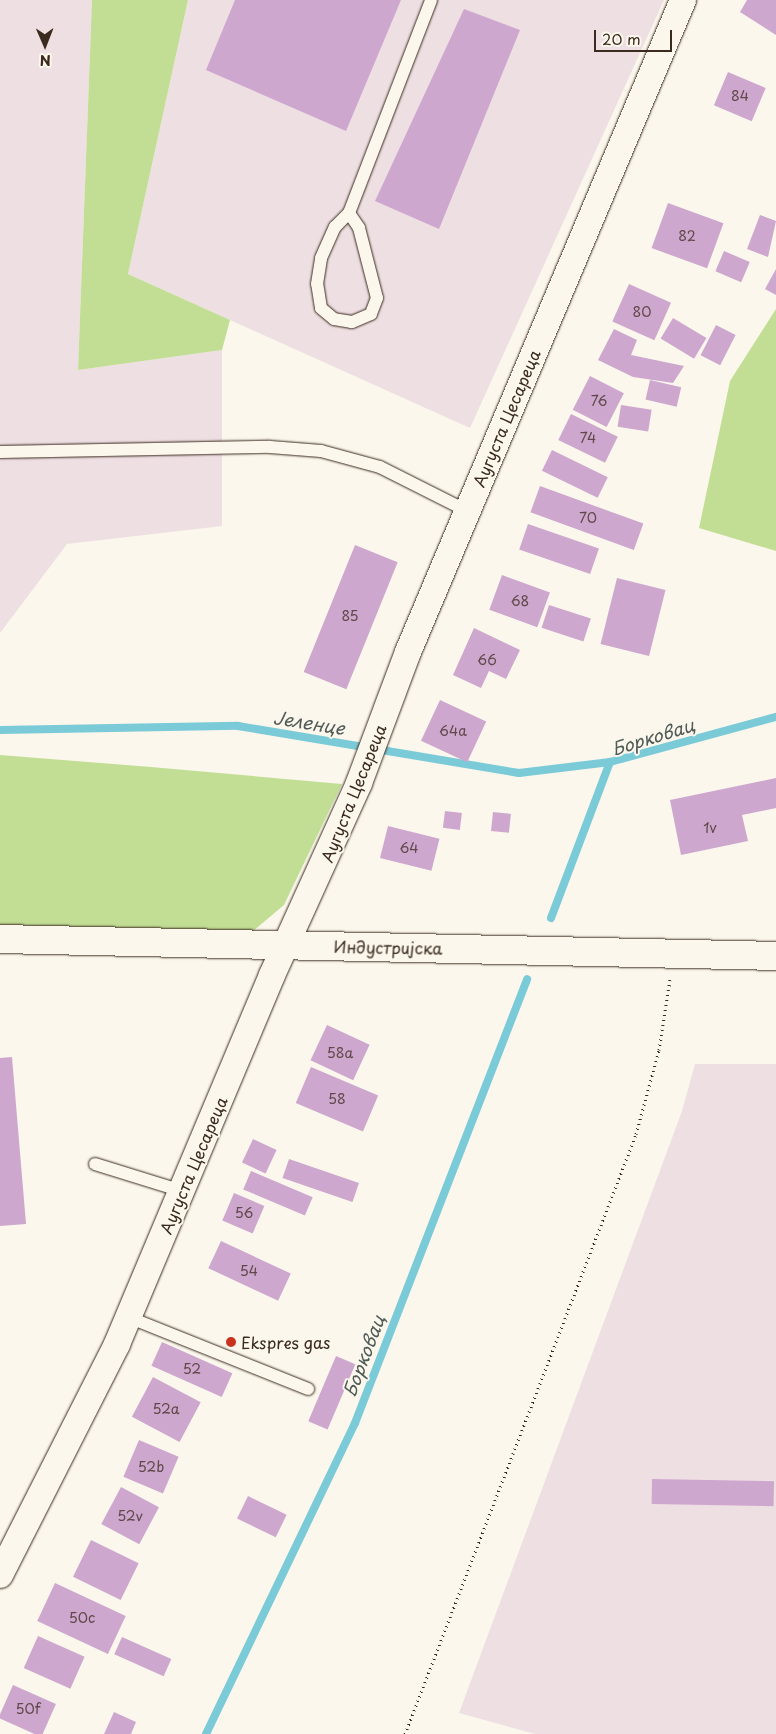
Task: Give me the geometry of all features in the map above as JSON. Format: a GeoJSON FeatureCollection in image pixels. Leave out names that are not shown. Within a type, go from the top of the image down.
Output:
{"type":"FeatureCollection","features":[{"type":"Feature","properties":{"kind":"main road","name":"Индустријска"},"geometry":{"type":"LineString","coordinates":[[0,938],[776,956]]}},
{"type":"Feature","properties":{"kind":"street","name":"Аугуста Цесареца"},"geometry":{"type":"LineString","coordinates":[[0,1575],[59,1465],[128,1317],[366,764],[467,510],[683,0]]}},
{"type":"Feature","properties":{"kind":"lane"},"geometry":{"type":"LineString","coordinates":[[349,213],[358,228],[377,298],[371,314],[352,322],[327,314],[317,284],[321,258],[335,227],[349,213],[431,0]]}},
{"type":"Feature","properties":{"kind":"lane"},"geometry":{"type":"LineString","coordinates":[[0,452],[270,447],[321,451],[380,467],[467,510]]}},
{"type":"Feature","properties":{"kind":"lane"},"geometry":{"type":"LineString","coordinates":[[95,1164],[182,1191]]}},
{"type":"Feature","properties":{"kind":"lane"},"geometry":{"type":"LineString","coordinates":[[128,1317],[308,1389]]}},
{"type":"Feature","properties":{"kind":"path"},"geometry":{"type":"LineString","coordinates":[[405,1734],[636,1134],[666,1015],[671,953]]}},
{"type":"Feature","properties":{"kind":"shaded area"},"geometry":{"type":"Polygon","coordinates":[[[0,0],[92,0],[78,370],[222,350],[222,526],[67,544],[0,633],[0,0]]]}},
{"type":"Feature","properties":{"kind":"shaded area"},"geometry":{"type":"Polygon","coordinates":[[[188,0],[664,0],[470,428],[128,274],[188,0]]]}},
{"type":"Feature","properties":{"kind":"shaded area"},"geometry":{"type":"Polygon","coordinates":[[[695,1064],[776,1064],[776,1734],[535,1734],[459,1713],[682,1111],[695,1064]]]}},
{"type":"Feature","properties":{"kind":"green space"},"geometry":{"type":"Polygon","coordinates":[[[92,0],[188,0],[128,274],[230,320],[222,350],[78,370],[92,0]]]}},
{"type":"Feature","properties":{"kind":"green space"},"geometry":{"type":"Polygon","coordinates":[[[776,309],[776,551],[699,528],[730,381],[776,309]]]}},
{"type":"Feature","properties":{"kind":"green space"},"geometry":{"type":"Polygon","coordinates":[[[0,755],[342,784],[284,905],[253,931],[0,925],[0,755]]]}},
{"type":"Feature","properties":{"kind":"building"},"geometry":{"type":"Polygon","coordinates":[[[235,0],[401,0],[346,131],[206,70],[235,0]]]}},
{"type":"Feature","properties":{"kind":"building"},"geometry":{"type":"Polygon","coordinates":[[[747,0],[776,0],[776,35],[740,12],[747,0]]]}},
{"type":"Feature","properties":{"kind":"building"},"geometry":{"type":"Polygon","coordinates":[[[464,9],[520,30],[439,229],[375,201],[464,9]]]}},
{"type":"Feature","properties":{"kind":"building"},"geometry":{"type":"Polygon","coordinates":[[[728,72],[766,88],[752,121],[714,105],[728,72]]]}},
{"type":"Feature","properties":{"kind":"building"},"geometry":{"type":"Polygon","coordinates":[[[668,203],[723,223],[707,268],[652,248],[668,203]]]}},
{"type":"Feature","properties":{"kind":"building"},"geometry":{"type":"Polygon","coordinates":[[[760,215],[776,221],[768,257],[747,249],[760,215]]]}},
{"type":"Feature","properties":{"kind":"building"},"geometry":{"type":"Polygon","coordinates":[[[724,251],[750,262],[741,282],[715,271],[724,251]]]}},
{"type":"Feature","properties":{"kind":"building"},"geometry":{"type":"Polygon","coordinates":[[[776,269],[776,295],[765,289],[776,269]]]}},
{"type":"Feature","properties":{"kind":"building"},"geometry":{"type":"Polygon","coordinates":[[[629,284],[671,303],[654,340],[612,321],[629,284]]]}},
{"type":"Feature","properties":{"kind":"building"},"geometry":{"type":"Polygon","coordinates":[[[673,318],[706,338],[694,359],[661,339],[673,318]]]}},
{"type":"Feature","properties":{"kind":"building"},"geometry":{"type":"Polygon","coordinates":[[[716,325],[736,335],[720,365],[701,355],[716,325]]]}},
{"type":"Feature","properties":{"kind":"building"},"geometry":{"type":"Polygon","coordinates":[[[614,329],[637,340],[631,355],[684,366],[673,383],[633,377],[598,360],[614,329]]]}},
{"type":"Feature","properties":{"kind":"building"},"geometry":{"type":"Polygon","coordinates":[[[590,376],[624,393],[607,427],[573,410],[590,376]]]}},
{"type":"Feature","properties":{"kind":"building"},"geometry":{"type":"Polygon","coordinates":[[[650,380],[681,387],[677,407],[646,399],[650,380]]]}},
{"type":"Feature","properties":{"kind":"building"},"geometry":{"type":"Polygon","coordinates":[[[621,405],[652,410],[648,432],[618,427],[621,405]]]}},
{"type":"Feature","properties":{"kind":"building"},"geometry":{"type":"Polygon","coordinates":[[[571,414],[618,437],[605,463],[558,440],[571,414]]]}},
{"type":"Feature","properties":{"kind":"building"},"geometry":{"type":"Polygon","coordinates":[[[552,450],[608,477],[598,498],[542,471],[552,450]]]}},
{"type":"Feature","properties":{"kind":"building"},"geometry":{"type":"Polygon","coordinates":[[[540,486],[643,524],[634,550],[530,512],[540,486]]]}},
{"type":"Feature","properties":{"kind":"building"},"geometry":{"type":"Polygon","coordinates":[[[528,524],[599,548],[590,574],[519,550],[528,524]]]}},
{"type":"Feature","properties":{"kind":"building"},"geometry":{"type":"Polygon","coordinates":[[[355,545],[398,562],[346,689],[304,672],[355,545]]]}},
{"type":"Feature","properties":{"kind":"building"},"geometry":{"type":"Polygon","coordinates":[[[502,575],[550,592],[537,627],[489,610],[502,575]]]}},
{"type":"Feature","properties":{"kind":"building"},"geometry":{"type":"Polygon","coordinates":[[[617,578],[666,590],[649,656],[601,644],[617,578]]]}},
{"type":"Feature","properties":{"kind":"building"},"geometry":{"type":"Polygon","coordinates":[[[549,605],[591,619],[583,641],[542,628],[549,605]]]}},
{"type":"Feature","properties":{"kind":"building"},"geometry":{"type":"Polygon","coordinates":[[[474,628],[520,650],[506,679],[489,671],[481,688],[453,675],[474,628]]]}},
{"type":"Feature","properties":{"kind":"building"},"geometry":{"type":"Polygon","coordinates":[[[440,700],[486,722],[467,762],[421,741],[440,700]]]}},
{"type":"Feature","properties":{"kind":"building"},"geometry":{"type":"Polygon","coordinates":[[[776,778],[776,808],[742,815],[748,841],[681,855],[670,800],[776,778]]]}},
{"type":"Feature","properties":{"kind":"building"},"geometry":{"type":"Polygon","coordinates":[[[445,811],[462,813],[460,830],[443,828],[445,811]]]}},
{"type":"Feature","properties":{"kind":"building"},"geometry":{"type":"Polygon","coordinates":[[[493,812],[511,814],[509,833],[491,831],[493,812]]]}},
{"type":"Feature","properties":{"kind":"building"},"geometry":{"type":"Polygon","coordinates":[[[388,826],[439,839],[431,871],[380,858],[388,826]]]}},
{"type":"Feature","properties":{"kind":"building"},"geometry":{"type":"Polygon","coordinates":[[[327,1025],[370,1045],[353,1080],[311,1060],[327,1025]]]}},
{"type":"Feature","properties":{"kind":"building"},"geometry":{"type":"Polygon","coordinates":[[[12,1057],[26,1224],[0,1226],[0,1058],[12,1057]]]}},
{"type":"Feature","properties":{"kind":"building"},"geometry":{"type":"Polygon","coordinates":[[[311,1067],[378,1096],[363,1131],[296,1103],[311,1067]]]}},
{"type":"Feature","properties":{"kind":"building"},"geometry":{"type":"Polygon","coordinates":[[[253,1139],[277,1150],[266,1174],[242,1163],[253,1139]]]}},
{"type":"Feature","properties":{"kind":"building"},"geometry":{"type":"Polygon","coordinates":[[[289,1159],[359,1183],[352,1202],[282,1178],[289,1159]]]}},
{"type":"Feature","properties":{"kind":"building"},"geometry":{"type":"Polygon","coordinates":[[[251,1171],[313,1197],[305,1216],[243,1189],[251,1171]]]}},
{"type":"Feature","properties":{"kind":"building"},"geometry":{"type":"Polygon","coordinates":[[[234,1193],[264,1206],[253,1234],[222,1221],[234,1193]]]}},
{"type":"Feature","properties":{"kind":"building"},"geometry":{"type":"Polygon","coordinates":[[[221,1241],[291,1274],[278,1301],[208,1268],[221,1241]]]}},
{"type":"Feature","properties":{"kind":"building"},"geometry":{"type":"Polygon","coordinates":[[[162,1342],[232,1373],[222,1397],[151,1366],[162,1342]]]}},
{"type":"Feature","properties":{"kind":"building"},"geometry":{"type":"Polygon","coordinates":[[[336,1356],[355,1364],[328,1430],[308,1421],[336,1356]]]}},
{"type":"Feature","properties":{"kind":"building"},"geometry":{"type":"Polygon","coordinates":[[[153,1377],[201,1402],[180,1442],[132,1417],[153,1377]]]}},
{"type":"Feature","properties":{"kind":"building"},"geometry":{"type":"Polygon","coordinates":[[[139,1440],[179,1457],[163,1494],[123,1477],[139,1440]]]}},
{"type":"Feature","properties":{"kind":"building"},"geometry":{"type":"Polygon","coordinates":[[[652,1479],[774,1481],[774,1506],[652,1504],[652,1479]]]}},
{"type":"Feature","properties":{"kind":"building"},"geometry":{"type":"Polygon","coordinates":[[[121,1487],[159,1507],[139,1544],[101,1524],[121,1487]]]}},
{"type":"Feature","properties":{"kind":"building"},"geometry":{"type":"Polygon","coordinates":[[[248,1496],[287,1515],[276,1537],[237,1518],[248,1496]]]}},
{"type":"Feature","properties":{"kind":"building"},"geometry":{"type":"Polygon","coordinates":[[[91,1540],[139,1563],[121,1600],[73,1577],[91,1540]]]}},
{"type":"Feature","properties":{"kind":"building"},"geometry":{"type":"Polygon","coordinates":[[[55,1583],[126,1616],[108,1654],[37,1621],[55,1583]]]}},
{"type":"Feature","properties":{"kind":"building"},"geometry":{"type":"Polygon","coordinates":[[[38,1636],[85,1657],[70,1689],[24,1668],[38,1636]]]}},
{"type":"Feature","properties":{"kind":"building"},"geometry":{"type":"Polygon","coordinates":[[[122,1637],[171,1659],[164,1676],[114,1654],[122,1637]]]}},
{"type":"Feature","properties":{"kind":"building"},"geometry":{"type":"Polygon","coordinates":[[[13,1685],[56,1704],[43,1734],[35,1734],[0,1719],[0,1714],[13,1685]]]}},
{"type":"Feature","properties":{"kind":"building"},"geometry":{"type":"Polygon","coordinates":[[[114,1712],[136,1722],[131,1734],[104,1734],[114,1712]]]}},
{"type":"Feature","properties":{"kind":"waterway","name":"Јеленце"},"geometry":{"type":"LineString","coordinates":[[551,918],[610,762],[776,717]]}},
{"type":"Feature","properties":{"kind":"waterway","name":"Јеленце"},"geometry":{"type":"LineString","coordinates":[[0,730],[238,726],[519,773],[610,762]]}},
{"type":"Feature","properties":{"kind":"waterway","name":"Борковац"},"geometry":{"type":"LineString","coordinates":[[206,1734],[355,1423],[527,979]]}},
{"type":"Feature","properties":{"kind":"place","name":"Ekspres gas"},"geometry":{"type":"Point","coordinates":[231,1342]}}]}
